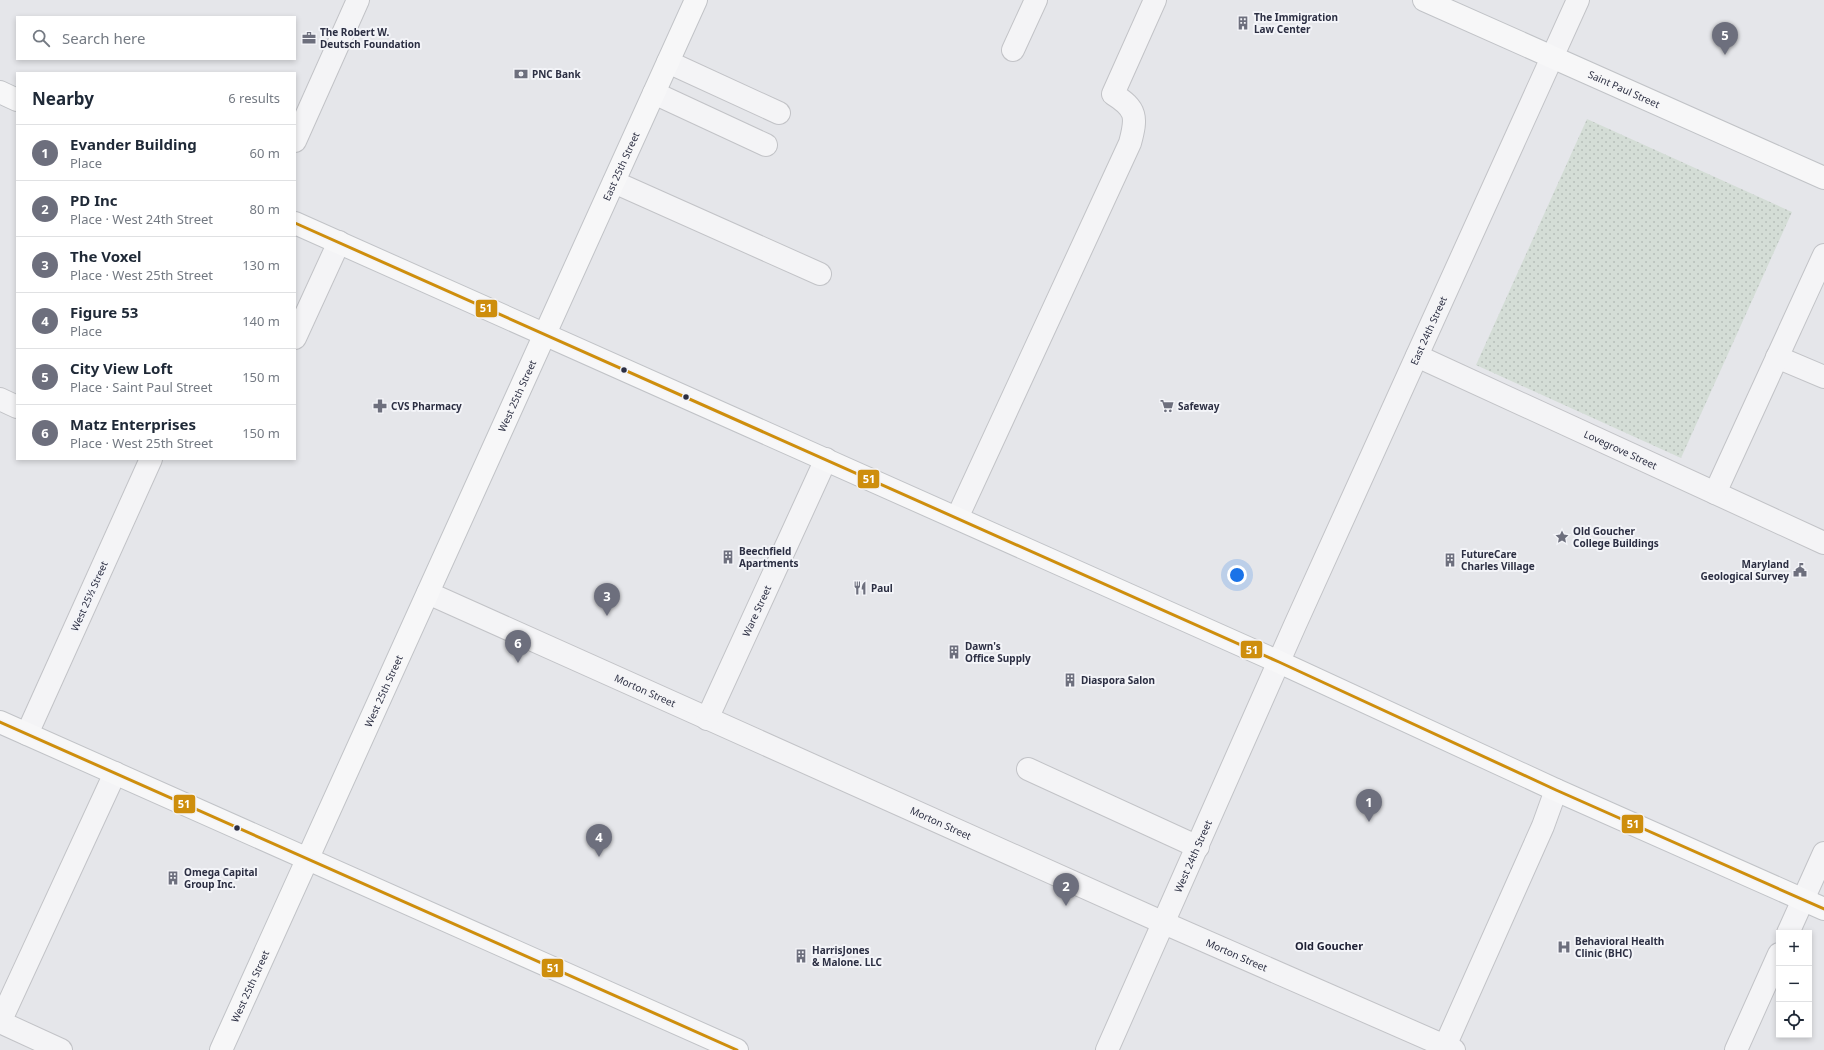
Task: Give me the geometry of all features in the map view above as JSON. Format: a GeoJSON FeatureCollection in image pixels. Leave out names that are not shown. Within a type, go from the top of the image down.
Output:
{"type":"FeatureCollection","features":[{"type":"Feature","properties":{"kind":"main road","name":"East 25th Street"},"geometry":{"type":"LineString","coordinates":[[546,333],[696,0]]}},
{"type":"Feature","properties":{"kind":"main road","name":"Saint Paul Street"},"geometry":{"type":"LineString","coordinates":[[1424,0],[1824,178]]}},
{"type":"Feature","properties":{"kind":"main road"},"geometry":{"type":"LineString","coordinates":[[0,92],[16,100]]}},
{"type":"Feature","properties":{"kind":"main road"},"geometry":{"type":"LineString","coordinates":[[296,222],[1279,662],[1556,790],[1824,909]]}},
{"type":"Feature","properties":{"kind":"main road","name":"West 25th Street"},"geometry":{"type":"LineString","coordinates":[[221,1050],[546,333]]}},
{"type":"Feature","properties":{"kind":"main road"},"geometry":{"type":"LineString","coordinates":[[0,722],[737,1050]]}},
{"type":"Feature","properties":{"kind":"street"},"geometry":{"type":"LineString","coordinates":[[296,139],[358,0]]}},
{"type":"Feature","properties":{"kind":"street"},"geometry":{"type":"LineString","coordinates":[[1013,50],[1036,0]]}},
{"type":"Feature","properties":{"kind":"street"},"geometry":{"type":"LineString","coordinates":[[957,518],[1130,143],[1134,127],[1133,110],[1125,102],[1113,94],[1155,0]]}},
{"type":"Feature","properties":{"kind":"street","name":"East 24th Street"},"geometry":{"type":"LineString","coordinates":[[1279,662],[1578,0]]}},
{"type":"Feature","properties":{"kind":"street"},"geometry":{"type":"LineString","coordinates":[[668,62],[779,113]]}},
{"type":"Feature","properties":{"kind":"street"},"geometry":{"type":"LineString","coordinates":[[654,93],[766,144]]}},
{"type":"Feature","properties":{"kind":"street"},"geometry":{"type":"LineString","coordinates":[[614,182],[820,274]]}},
{"type":"Feature","properties":{"kind":"street"},"geometry":{"type":"LineString","coordinates":[[296,336],[339,242]]}},
{"type":"Feature","properties":{"kind":"street"},"geometry":{"type":"LineString","coordinates":[[1715,493],[1777,357],[1819,280],[1824,255]]}},
{"type":"Feature","properties":{"kind":"street","name":"Lovegrove Street"},"geometry":{"type":"LineString","coordinates":[[1417,356],[1824,543]]}},
{"type":"Feature","properties":{"kind":"street"},"geometry":{"type":"LineString","coordinates":[[1777,357],[1824,377]]}},
{"type":"Feature","properties":{"kind":"street"},"geometry":{"type":"LineString","coordinates":[[0,399],[16,407]]}},
{"type":"Feature","properties":{"kind":"street","name":"Ware Street"},"geometry":{"type":"LineString","coordinates":[[707,719],[826,459]]}},
{"type":"Feature","properties":{"kind":"street","name":"West 25½ Street"},"geometry":{"type":"LineString","coordinates":[[27,734],[144,461]]}},
{"type":"Feature","properties":{"kind":"street","name":"Morton Street"},"geometry":{"type":"LineString","coordinates":[[428,593],[707,719],[1450,1048]]}},
{"type":"Feature","properties":{"kind":"street","name":"West 24th Street"},"geometry":{"type":"LineString","coordinates":[[1107,1050],[1279,662]]}},
{"type":"Feature","properties":{"kind":"street"},"geometry":{"type":"LineString","coordinates":[[1028,769],[1198,847]]}},
{"type":"Feature","properties":{"kind":"street"},"geometry":{"type":"LineString","coordinates":[[61,1050],[0,1022],[114,773]]}},
{"type":"Feature","properties":{"kind":"street"},"geometry":{"type":"LineString","coordinates":[[1450,1048],[1544,826],[1556,790]]}},
{"type":"Feature","properties":{"kind":"street"},"geometry":{"type":"LineString","coordinates":[[1789,930],[1824,853]]}},
{"type":"Feature","properties":{"kind":"street"},"geometry":{"type":"LineString","coordinates":[[1736,1050],[1776,961]]}},
{"type":"Feature","properties":{"kind":"shaded area"},"geometry":{"type":"Polygon","coordinates":[[[1587,119],[1792,212],[1681,458],[1476,365],[1587,119]]]}},
{"type":"Feature","properties":{"kind":"transit line","name":"51"},"geometry":{"type":"LineString","coordinates":[[296,223],[1279,662],[1556,790],[1824,909]]}},
{"type":"Feature","properties":{"kind":"transit line","name":"51"},"geometry":{"type":"LineString","coordinates":[[0,722],[737,1050]]}},
{"type":"Feature","properties":{"kind":"place","name":"The Immigration Law Center"},"geometry":{"type":"Point","coordinates":[1243,23]}},
{"type":"Feature","properties":{"kind":"place","name":"The Robert W. Deutsch Foundation"},"geometry":{"type":"Point","coordinates":[309,38]}},
{"type":"Feature","properties":{"kind":"place","name":"City View Loft"},"geometry":{"type":"Point","coordinates":[1725,55]}},
{"type":"Feature","properties":{"kind":"place","name":"PNC Bank"},"geometry":{"type":"Point","coordinates":[521,74]}},
{"type":"Feature","properties":{"kind":"place","name":"CVS Pharmacy"},"geometry":{"type":"Point","coordinates":[380,406]}},
{"type":"Feature","properties":{"kind":"place","name":"Safeway"},"geometry":{"type":"Point","coordinates":[1167,406]}},
{"type":"Feature","properties":{"kind":"place","name":"Old Goucher College Buildings"},"geometry":{"type":"Point","coordinates":[1562,537]}},
{"type":"Feature","properties":{"kind":"place","name":"Beechfield Apartments"},"geometry":{"type":"Point","coordinates":[728,557]}},
{"type":"Feature","properties":{"kind":"place","name":"FutureCare Charles Village"},"geometry":{"type":"Point","coordinates":[1450,560]}},
{"type":"Feature","properties":{"kind":"place","name":"Maryland Geological Survey"},"geometry":{"type":"Point","coordinates":[1800,570]}},
{"type":"Feature","properties":{"kind":"place","name":"Paul"},"geometry":{"type":"Point","coordinates":[860,588]}},
{"type":"Feature","properties":{"kind":"place","name":"The Voxel"},"geometry":{"type":"Point","coordinates":[607,616]}},
{"type":"Feature","properties":{"kind":"place","name":"Dawn's Office Supply"},"geometry":{"type":"Point","coordinates":[954,652]}},
{"type":"Feature","properties":{"kind":"place","name":"Matz Enterprises"},"geometry":{"type":"Point","coordinates":[518,663]}},
{"type":"Feature","properties":{"kind":"place","name":"Diaspora Salon"},"geometry":{"type":"Point","coordinates":[1070,680]}},
{"type":"Feature","properties":{"kind":"place","name":"Evander Building"},"geometry":{"type":"Point","coordinates":[1369,822]}},
{"type":"Feature","properties":{"kind":"place","name":"Figure 53"},"geometry":{"type":"Point","coordinates":[599,857]}},
{"type":"Feature","properties":{"kind":"place","name":"Omega Capital Group Inc."},"geometry":{"type":"Point","coordinates":[173,878]}},
{"type":"Feature","properties":{"kind":"place","name":"PD Inc"},"geometry":{"type":"Point","coordinates":[1066,906]}},
{"type":"Feature","properties":{"kind":"place","name":"Behavioral Health Clinic (BHC)"},"geometry":{"type":"Point","coordinates":[1564,947]}},
{"type":"Feature","properties":{"kind":"place","name":"HarrisJones & Malone. LLC"},"geometry":{"type":"Point","coordinates":[801,956]}},
{"type":"Feature","properties":{"kind":"district","name":"Old Goucher"},"geometry":{"type":"Point","coordinates":[1329,945]}}]}
